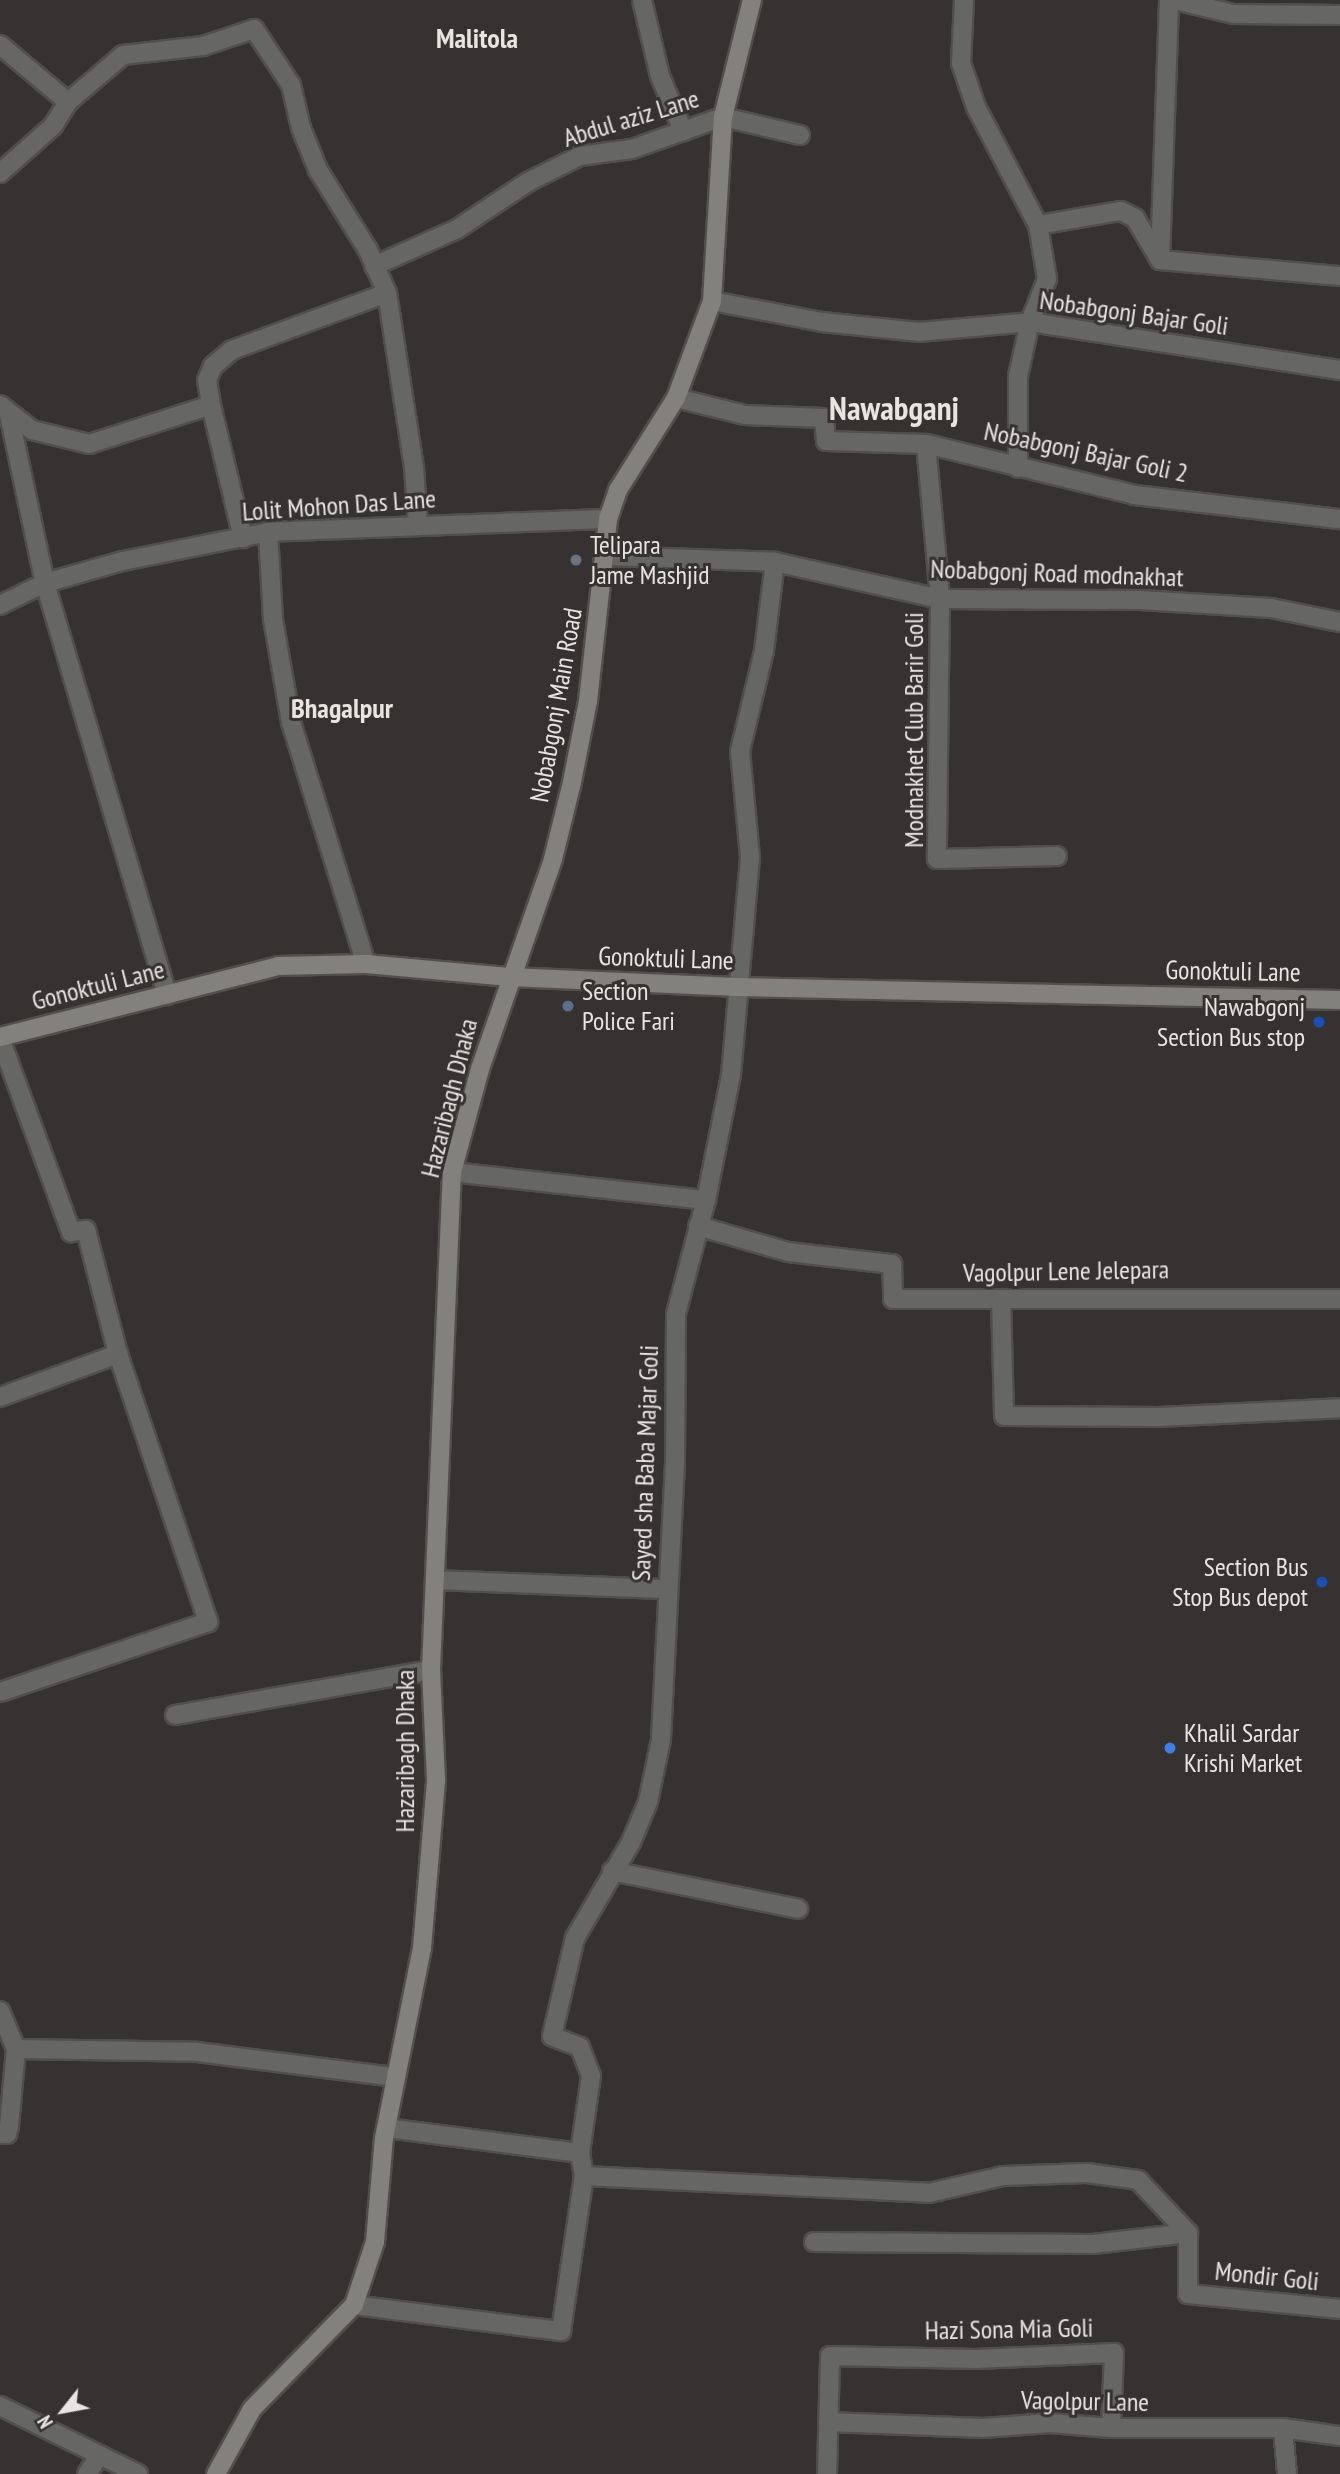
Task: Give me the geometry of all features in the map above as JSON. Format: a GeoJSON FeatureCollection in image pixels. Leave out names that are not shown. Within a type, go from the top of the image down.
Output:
{"type":"FeatureCollection","features":[{"type":"Feature","properties":{"kind":"street"},"geometry":{"type":"LineString","coordinates":[[642,0],[660,76],[683,131]]}},
{"type":"Feature","properties":{"kind":"street","name":"Nobabgonj Main Road"},"geometry":{"type":"LineString","coordinates":[[510,977],[553,859],[572,782],[588,701],[607,556],[608,519],[618,490],[676,398],[712,301],[723,117],[752,0]]}},
{"type":"Feature","properties":{"kind":"street"},"geometry":{"type":"LineString","coordinates":[[964,0],[961,63],[976,107],[1038,225],[1046,279],[1030,322],[1018,376],[1018,468]]}},
{"type":"Feature","properties":{"kind":"street"},"geometry":{"type":"LineString","coordinates":[[1160,260],[1169,0]]}},
{"type":"Feature","properties":{"kind":"street"},"geometry":{"type":"LineString","coordinates":[[1175,0],[1233,14],[1340,15]]}},
{"type":"Feature","properties":{"kind":"street"},"geometry":{"type":"LineString","coordinates":[[0,173],[53,126],[68,102],[122,55],[203,46],[254,29],[291,85],[301,128],[318,170],[387,293],[411,440],[418,526]]}},
{"type":"Feature","properties":{"kind":"street"},"geometry":{"type":"LineString","coordinates":[[0,45],[68,102]]}},
{"type":"Feature","properties":{"kind":"street","name":"Abdul aziz Lane"},"geometry":{"type":"LineString","coordinates":[[374,266],[457,229],[528,182],[580,156],[632,149],[723,117],[800,135]]}},
{"type":"Feature","properties":{"kind":"street"},"geometry":{"type":"LineString","coordinates":[[1038,225],[1121,211],[1135,218],[1160,260]]}},
{"type":"Feature","properties":{"kind":"street"},"geometry":{"type":"LineString","coordinates":[[1160,260],[1340,275]]}},
{"type":"Feature","properties":{"kind":"street"},"geometry":{"type":"LineString","coordinates":[[243,538],[211,405],[207,380],[213,366],[232,350],[387,293]]}},
{"type":"Feature","properties":{"kind":"street","name":"Nobabgonj Bajar Goli"},"geometry":{"type":"LineString","coordinates":[[712,301],[822,322],[919,332],[1030,322],[1340,370]]}},
{"type":"Feature","properties":{"kind":"street","name":"Nobabgonj Bajar Goli 2"},"geometry":{"type":"LineString","coordinates":[[676,398],[746,415],[824,418],[826,441],[926,444],[1135,495],[1340,519]]}},
{"type":"Feature","properties":{"kind":"street"},"geometry":{"type":"LineString","coordinates":[[4,410],[57,439],[89,443],[211,405]]}},
{"type":"Feature","properties":{"kind":"street"},"geometry":{"type":"LineString","coordinates":[[4,410],[45,583],[167,995]]}},
{"type":"Feature","properties":{"kind":"street","name":"Modnakhet Club Barir Goli"},"geometry":{"type":"LineString","coordinates":[[926,444],[940,599],[937,859],[1057,856]]}},
{"type":"Feature","properties":{"kind":"street","name":"Lolit Mohon Das Lane"},"geometry":{"type":"LineString","coordinates":[[0,605],[45,583],[189,546],[268,532],[608,519]]}},
{"type":"Feature","properties":{"kind":"street"},"geometry":{"type":"LineString","coordinates":[[268,532],[273,619],[290,722],[366,964]]}},
{"type":"Feature","properties":{"kind":"street","name":"Nobabgonj Road modnakhat"},"geometry":{"type":"LineString","coordinates":[[607,556],[775,562],[940,599],[1140,600],[1272,608],[1340,622]]}},
{"type":"Feature","properties":{"kind":"street","name":"Sayed sha Baba Majar Goli"},"geometry":{"type":"LineString","coordinates":[[354,2305],[561,2331],[584,2176],[580,2153],[591,2076],[580,2047],[552,2036],[575,1938],[648,1802],[661,1739],[666,1589],[675,1461],[676,1314],[706,1200],[731,1075],[750,857],[740,751],[764,651],[775,562]]}},
{"type":"Feature","properties":{"kind":"street","name":"Gonoktuli Lane"},"geometry":{"type":"LineString","coordinates":[[0,1037],[278,966],[366,964],[510,977],[738,987],[1340,1000]]}},
{"type":"Feature","properties":{"kind":"street","name":"Hazaribagh Dhaka"},"geometry":{"type":"LineString","coordinates":[[216,2474],[251,2409],[354,2305],[375,2242],[387,2128],[423,1935],[436,1780],[431,1670],[438,1580],[452,1172],[510,977]]}},
{"type":"Feature","properties":{"kind":"street"},"geometry":{"type":"LineString","coordinates":[[0,1037],[71,1232],[86,1230],[118,1354],[208,1622],[0,1692]]}},
{"type":"Feature","properties":{"kind":"street"},"geometry":{"type":"LineString","coordinates":[[452,1172],[706,1200]]}},
{"type":"Feature","properties":{"kind":"street","name":"Vagolpur Lene Jelepara"},"geometry":{"type":"LineString","coordinates":[[698,1226],[788,1252],[892,1264],[893,1299],[1340,1299]]}},
{"type":"Feature","properties":{"kind":"street"},"geometry":{"type":"LineString","coordinates":[[1001,1299],[1004,1416],[1159,1417],[1340,1408]]}},
{"type":"Feature","properties":{"kind":"street"},"geometry":{"type":"LineString","coordinates":[[0,1397],[118,1354]]}},
{"type":"Feature","properties":{"kind":"street"},"geometry":{"type":"LineString","coordinates":[[438,1580],[666,1589]]}},
{"type":"Feature","properties":{"kind":"street"},"geometry":{"type":"LineString","coordinates":[[175,1715],[431,1670]]}},
{"type":"Feature","properties":{"kind":"street"},"geometry":{"type":"LineString","coordinates":[[612,1871],[798,1909]]}},
{"type":"Feature","properties":{"kind":"street"},"geometry":{"type":"LineString","coordinates":[[0,2011],[16,2049],[9,2126],[7,2134],[0,2134]]}},
{"type":"Feature","properties":{"kind":"street"},"geometry":{"type":"LineString","coordinates":[[16,2049],[197,2052],[395,2077]]}},
{"type":"Feature","properties":{"kind":"street"},"geometry":{"type":"LineString","coordinates":[[387,2128],[580,2153]]}},
{"type":"Feature","properties":{"kind":"street"},"geometry":{"type":"LineString","coordinates":[[584,2176],[929,2193],[1003,2176],[1087,2173],[1138,2180],[1188,2232]]}},
{"type":"Feature","properties":{"kind":"street"},"geometry":{"type":"LineString","coordinates":[[814,2242],[1093,2244],[1188,2232]]}},
{"type":"Feature","properties":{"kind":"street","name":"Mondir Goli"},"geometry":{"type":"LineString","coordinates":[[1188,2232],[1188,2294],[1340,2309]]}},
{"type":"Feature","properties":{"kind":"street","name":"Hazi Sona Mia Goli"},"geometry":{"type":"LineString","coordinates":[[828,2422],[830,2356],[976,2360],[1114,2353],[1111,2428]]}},
{"type":"Feature","properties":{"kind":"street"},"geometry":{"type":"LineString","coordinates":[[0,2406],[138,2474]]}},
{"type":"Feature","properties":{"kind":"street"},"geometry":{"type":"LineString","coordinates":[[827,2474],[828,2422]]}},
{"type":"Feature","properties":{"kind":"street","name":"Vagolpur Lane"},"geometry":{"type":"LineString","coordinates":[[828,2422],[983,2428],[1050,2423],[1111,2428],[1283,2428],[1340,2436]]}},
{"type":"Feature","properties":{"kind":"street"},"geometry":{"type":"LineString","coordinates":[[1283,2428],[1287,2474]]}},
{"type":"Feature","properties":{"kind":"street"},"geometry":{"type":"LineString","coordinates":[[87,2474],[100,2455]]}},
{"type":"Feature","properties":{"kind":"place","name":"Telipara Jame Mashjid"},"geometry":{"type":"Point","coordinates":[576,560]}},
{"type":"Feature","properties":{"kind":"place","name":"Section Police Fari"},"geometry":{"type":"Point","coordinates":[568,1006]}},
{"type":"Feature","properties":{"kind":"place","name":"Nawabgonj Section Bus stop"},"geometry":{"type":"Point","coordinates":[1319,1022]}},
{"type":"Feature","properties":{"kind":"place","name":"Section Bus Stop Bus depot"},"geometry":{"type":"Point","coordinates":[1322,1582]}},
{"type":"Feature","properties":{"kind":"place","name":"Khalil Sardar Krishi Market"},"geometry":{"type":"Point","coordinates":[1170,1748]}},
{"type":"Feature","properties":{"kind":"district","name":"Malitola"},"geometry":{"type":"Point","coordinates":[477,38]}},
{"type":"Feature","properties":{"kind":"district","name":"Nawabganj"},"geometry":{"type":"Point","coordinates":[894,408]}},
{"type":"Feature","properties":{"kind":"district","name":"Bhagalpur"},"geometry":{"type":"Point","coordinates":[342,708]}}]}
